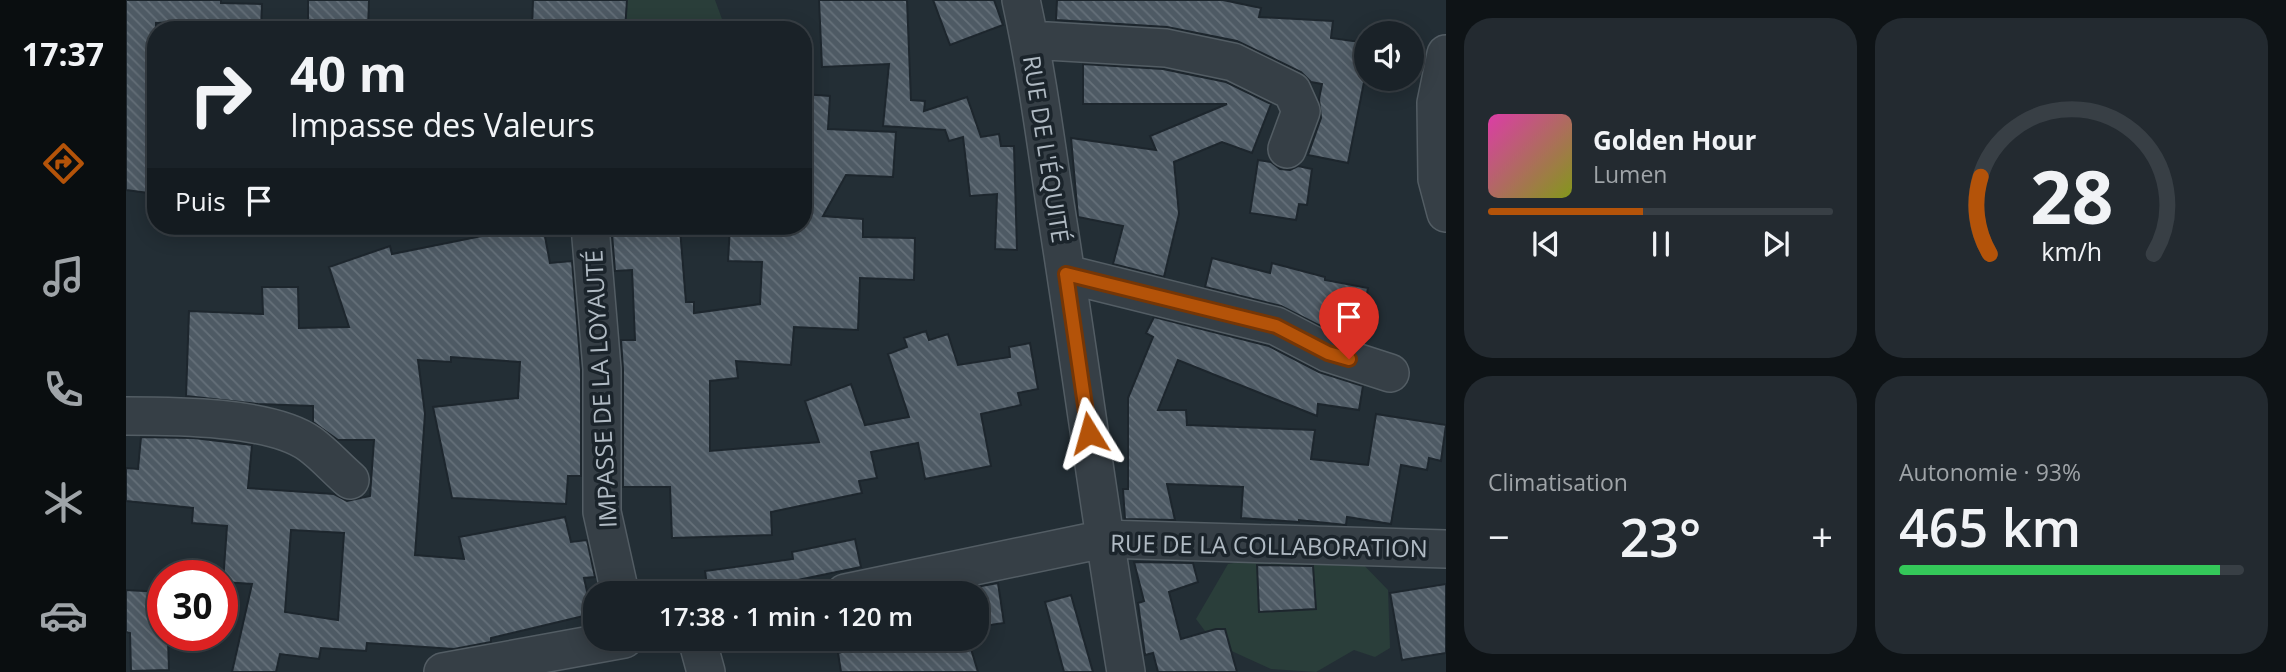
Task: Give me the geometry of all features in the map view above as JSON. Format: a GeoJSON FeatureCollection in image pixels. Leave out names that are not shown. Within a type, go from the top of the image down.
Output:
{"type":"FeatureCollection","features":[{"type":"Feature","properties":{"kind":"street","name":"RUE DE L'ÉQUITÉ"},"geometry":{"type":"LineString","coordinates":[[1021,0],[1030,40],[1126,672]]}},
{"type":"Feature","properties":{"kind":"street"},"geometry":{"type":"LineString","coordinates":[[1030,40],[1166,48],[1233,62],[1292,91],[1301,111],[1287,149]]}},
{"type":"Feature","properties":{"kind":"street"},"geometry":{"type":"LineString","coordinates":[[1446,54],[1436,103],[1437,179],[1446,213]]}},
{"type":"Feature","properties":{"kind":"street","name":"IMPASSE DE LA LOYAUTÉ"},"geometry":{"type":"LineString","coordinates":[[591,235],[602,369],[603,512],[617,581]]}},
{"type":"Feature","properties":{"kind":"street"},"geometry":{"type":"LineString","coordinates":[[1066,274],[1276,326],[1328,353],[1390,373]]}},
{"type":"Feature","properties":{"kind":"street"},"geometry":{"type":"LineString","coordinates":[[126,416],[180,416],[277,428],[310,444],[350,480]]}},
{"type":"Feature","properties":{"kind":"street","name":"RUE DE LA COLLABORATION"},"geometry":{"type":"LineString","coordinates":[[903,581],[1104,539],[1446,549]]}},
{"type":"Feature","properties":{"kind":"street"},"geometry":{"type":"LineString","coordinates":[[443,672],[583,646]]}},
{"type":"Feature","properties":{"kind":"street"},"geometry":{"type":"LineString","coordinates":[[700,651],[706,672]]}},
{"type":"Feature","properties":{"kind":"green space"},"geometry":{"type":"Polygon","coordinates":[[[601,0],[715,0],[723,21],[609,21],[601,0]]]}},
{"type":"Feature","properties":{"kind":"green space"},"geometry":{"type":"Polygon","coordinates":[[[1295,552],[1358,559],[1388,590],[1390,648],[1375,657],[1354,650],[1316,672],[1271,669],[1214,643],[1196,619],[1228,564],[1295,552]]]}},
{"type":"Feature","properties":{"kind":"building"},"geometry":{"type":"Polygon","coordinates":[[[126,0],[221,0],[221,3],[262,4],[261,21],[147,21],[147,193],[126,190],[126,0]]]}},
{"type":"Feature","properties":{"kind":"building"},"geometry":{"type":"Polygon","coordinates":[[[308,0],[369,0],[368,21],[308,21],[308,0]]]}},
{"type":"Feature","properties":{"kind":"building"},"geometry":{"type":"Polygon","coordinates":[[[533,0],[627,0],[626,21],[532,21],[533,0]]]}},
{"type":"Feature","properties":{"kind":"building"},"geometry":{"type":"Polygon","coordinates":[[[819,0],[907,0],[911,100],[925,101],[924,111],[967,97],[981,137],[999,134],[1001,146],[1014,146],[1017,250],[995,249],[997,194],[970,196],[963,137],[949,141],[945,130],[883,126],[889,64],[822,67],[819,0]]]}},
{"type":"Feature","properties":{"kind":"building"},"geometry":{"type":"Polygon","coordinates":[[[933,0],[994,0],[1003,25],[950,45],[933,0]]]}},
{"type":"Feature","properties":{"kind":"building"},"geometry":{"type":"Polygon","coordinates":[[[1057,0],[1223,0],[1261,8],[1259,17],[1333,21],[1331,38],[1354,41],[1354,91],[1362,91],[1348,163],[1308,155],[1321,118],[1319,99],[1322,84],[1311,82],[1301,72],[1237,41],[1167,27],[1056,20],[1057,0]]]}},
{"type":"Feature","properties":{"kind":"building"},"geometry":{"type":"Polygon","coordinates":[[[1083,64],[1163,69],[1226,82],[1271,104],[1252,153],[1222,142],[1174,162],[1179,214],[1164,277],[1113,264],[1123,226],[1078,217],[1071,138],[1156,150],[1150,136],[1227,104],[1083,104],[1083,64]]]}},
{"type":"Feature","properties":{"kind":"building"},"geometry":{"type":"Polygon","coordinates":[[[812,95],[830,96],[828,129],[896,132],[893,177],[846,175],[823,216],[863,219],[863,237],[915,238],[914,280],[860,278],[858,330],[794,327],[791,365],[736,361],[738,378],[710,381],[710,451],[819,442],[805,401],[851,384],[865,425],[909,417],[888,354],[907,347],[904,338],[926,331],[929,340],[948,334],[958,365],[1010,357],[1009,347],[1030,343],[1038,389],[1018,393],[1021,405],[981,414],[991,466],[925,479],[918,443],[871,452],[877,478],[859,481],[862,493],[771,512],[772,535],[672,538],[670,487],[623,487],[621,340],[635,340],[632,270],[615,271],[612,235],[680,235],[686,302],[694,302],[694,313],[760,304],[762,262],[728,261],[729,235],[812,235],[812,95]]]}},
{"type":"Feature","properties":{"kind":"building"},"geometry":{"type":"Polygon","coordinates":[[[1258,160],[1271,162],[1280,169],[1290,170],[1298,166],[1312,169],[1307,205],[1299,204],[1296,220],[1250,213],[1258,160]]]}},
{"type":"Feature","properties":{"kind":"building"},"geometry":{"type":"Polygon","coordinates":[[[482,235],[545,235],[550,263],[572,261],[581,370],[581,476],[568,476],[566,504],[452,498],[433,407],[518,398],[520,362],[451,357],[451,362],[418,360],[425,414],[415,555],[464,559],[459,537],[565,517],[571,542],[587,540],[595,577],[584,578],[583,581],[583,616],[491,638],[491,642],[454,649],[367,643],[366,651],[321,648],[319,659],[280,654],[276,672],[232,672],[252,584],[238,583],[238,560],[225,560],[227,526],[192,523],[193,508],[126,501],[126,468],[138,469],[141,437],[194,438],[252,445],[248,488],[334,494],[347,501],[370,496],[374,440],[338,440],[313,422],[313,406],[258,404],[186,396],[189,311],[263,314],[262,287],[298,287],[299,328],[349,327],[329,267],[390,246],[392,254],[482,235]],[[291,530],[285,612],[338,620],[344,533],[291,530]]]}},
{"type":"Feature","properties":{"kind":"building"},"geometry":{"type":"Polygon","coordinates":[[[1212,258],[1270,273],[1272,263],[1325,277],[1325,280],[1368,288],[1359,341],[1336,334],[1281,306],[1205,287],[1212,258]]]}},
{"type":"Feature","properties":{"kind":"building"},"geometry":{"type":"Polygon","coordinates":[[[1154,317],[1269,346],[1319,372],[1363,386],[1359,410],[1318,404],[1317,416],[1178,360],[1158,410],[1186,410],[1187,425],[1315,430],[1311,459],[1368,465],[1376,414],[1446,425],[1441,461],[1429,458],[1427,470],[1401,465],[1391,524],[1347,517],[1346,525],[1241,518],[1243,487],[1167,484],[1175,520],[1125,519],[1123,489],[1128,489],[1128,398],[1153,337],[1146,333],[1154,317]]]}},
{"type":"Feature","properties":{"kind":"building"},"geometry":{"type":"Polygon","coordinates":[[[855,539],[861,567],[793,581],[706,581],[705,571],[793,559],[792,552],[855,539]]]}},
{"type":"Feature","properties":{"kind":"building"},"geometry":{"type":"Polygon","coordinates":[[[1134,562],[1193,563],[1198,582],[1169,592],[1181,639],[1225,629],[1237,672],[1158,672],[1153,653],[1145,655],[1138,603],[1144,601],[1134,562]]]}},
{"type":"Feature","properties":{"kind":"building"},"geometry":{"type":"Polygon","coordinates":[[[1257,565],[1313,566],[1316,609],[1259,612],[1257,565]]]}},
{"type":"Feature","properties":{"kind":"building"},"geometry":{"type":"Polygon","coordinates":[[[998,583],[1004,623],[989,625],[989,585],[998,583]]]}},
{"type":"Feature","properties":{"kind":"building"},"geometry":{"type":"Polygon","coordinates":[[[1446,584],[1446,653],[1402,660],[1390,593],[1446,584]]]}},
{"type":"Feature","properties":{"kind":"building"},"geometry":{"type":"Polygon","coordinates":[[[126,590],[147,591],[147,651],[168,651],[169,670],[131,671],[130,633],[126,632],[126,590]]]}},
{"type":"Feature","properties":{"kind":"building"},"geometry":{"type":"Polygon","coordinates":[[[1071,595],[1093,672],[1064,672],[1045,602],[1071,595]]]}},
{"type":"Feature","properties":{"kind":"building"},"geometry":{"type":"Polygon","coordinates":[[[972,651],[978,672],[841,672],[838,653],[972,651]]]}},
{"type":"Feature","properties":{"kind":"route"},"geometry":{"type":"LineString","coordinates":[[1089,433],[1066,274],[1276,326],[1328,353],[1349,359]]}}]}
